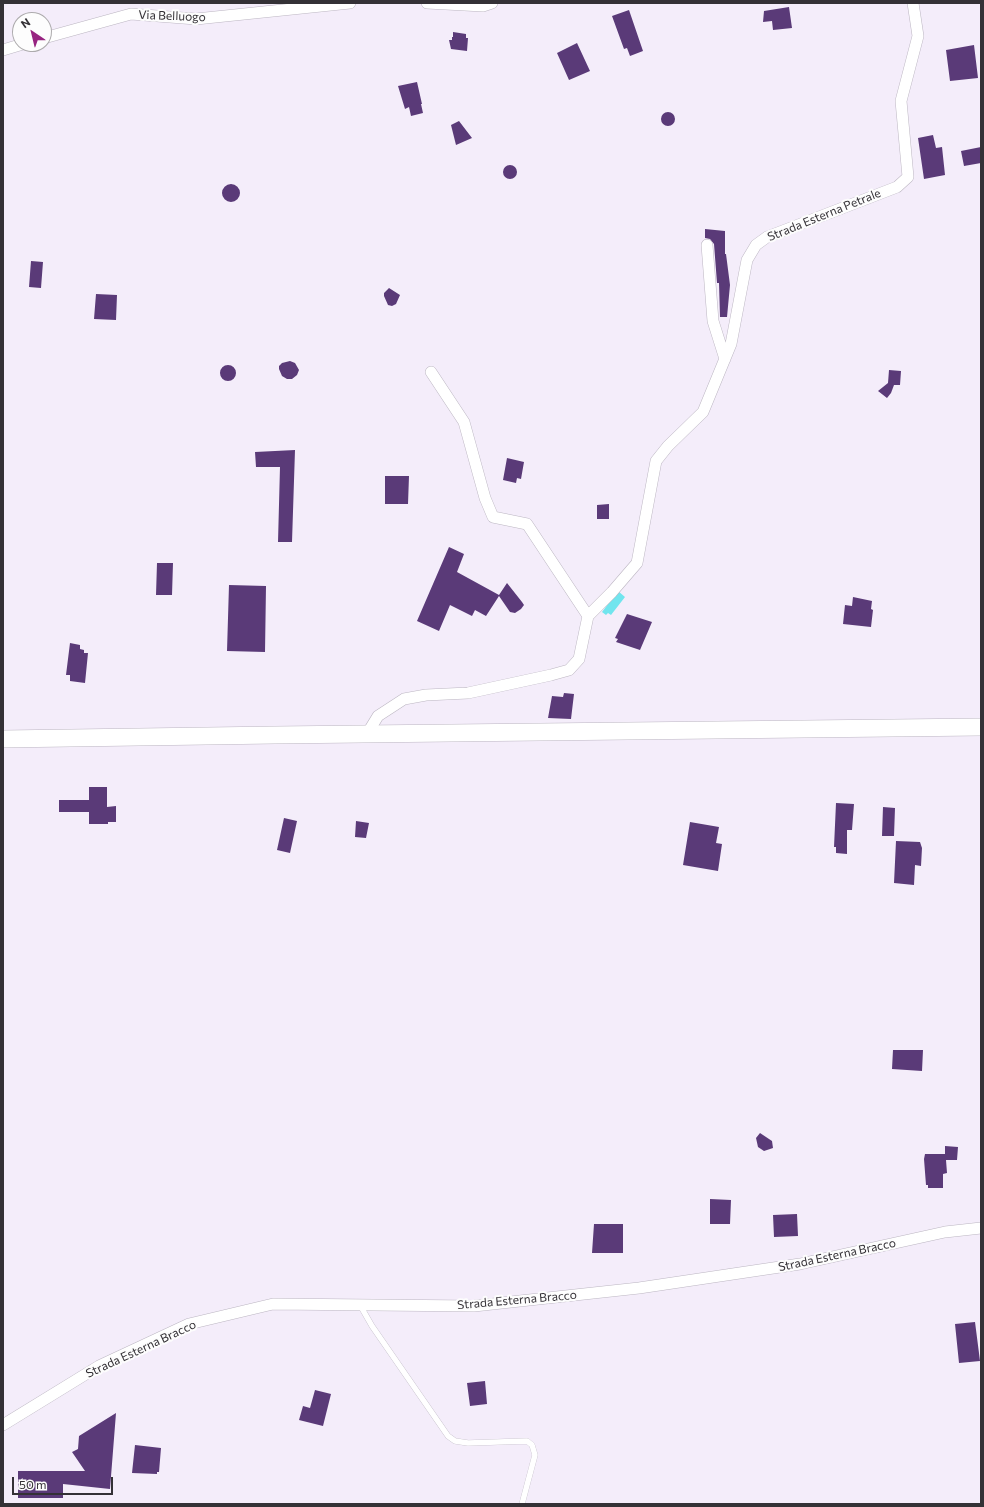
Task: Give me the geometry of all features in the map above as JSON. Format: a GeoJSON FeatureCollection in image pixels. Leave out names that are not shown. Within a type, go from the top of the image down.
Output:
{"type":"FeatureCollection","features":[{"type":"Feature","properties":{"kind":"main road"},"geometry":{"type":"LineString","coordinates":[[3,740],[981,727]]}},
{"type":"Feature","properties":{"kind":"street","name":"Via Belluogo"},"geometry":{"type":"LineString","coordinates":[[52,36],[131,14],[196,19],[350,3]]}},
{"type":"Feature","properties":{"kind":"street"},"geometry":{"type":"LineString","coordinates":[[427,3],[483,6],[492,3]]}},
{"type":"Feature","properties":{"kind":"street","name":"Strada Esterna Petrale"},"geometry":{"type":"LineString","coordinates":[[588,616],[612,592],[637,563],[656,461],[668,446],[703,412],[731,344],[747,260],[756,245],[767,237],[896,187],[908,178],[901,101],[918,36],[913,3]]}},
{"type":"Feature","properties":{"kind":"street"},"geometry":{"type":"LineString","coordinates":[[707,245],[713,321],[725,359]]}},
{"type":"Feature","properties":{"kind":"street"},"geometry":{"type":"LineString","coordinates":[[367,734],[378,716],[404,699],[426,695],[468,693],[570,670],[579,659],[588,616],[527,524],[492,517],[485,498],[464,422],[431,372]]}},
{"type":"Feature","properties":{"kind":"street","name":"Strada Esterna Bracco"},"geometry":{"type":"LineString","coordinates":[[3,1425],[99,1366],[189,1324],[273,1304],[474,1306],[639,1288],[800,1264],[945,1232],[981,1228]]}},
{"type":"Feature","properties":{"kind":"lane"},"geometry":{"type":"LineString","coordinates":[[360,1305],[372,1326],[448,1436],[455,1441],[468,1443],[527,1441],[532,1445],[535,1455],[522,1504]]}},
{"type":"Feature","properties":{"kind":"water"},"geometry":{"type":"Polygon","coordinates":[[[618,591],[625,597],[611,615],[608,613],[606,615],[602,612],[618,591]]]}},
{"type":"Feature","properties":{"kind":"building"},"geometry":{"type":"Polygon","coordinates":[[[789,7],[792,28],[773,30],[772,21],[763,22],[764,11],[789,7]]]}},
{"type":"Feature","properties":{"kind":"building"},"geometry":{"type":"Polygon","coordinates":[[[629,10],[643,51],[630,56],[627,48],[624,49],[612,16],[629,10]]]}},
{"type":"Feature","properties":{"kind":"building"},"geometry":{"type":"Polygon","coordinates":[[[453,32],[466,34],[466,38],[468,38],[467,51],[451,49],[449,40],[452,40],[453,32]]]}},
{"type":"Feature","properties":{"kind":"building"},"geometry":{"type":"Polygon","coordinates":[[[577,43],[590,71],[569,80],[557,53],[577,43]]]}},
{"type":"Feature","properties":{"kind":"building"},"geometry":{"type":"Polygon","coordinates":[[[974,45],[978,78],[950,81],[946,50],[974,45]]]}},
{"type":"Feature","properties":{"kind":"building"},"geometry":{"type":"Polygon","coordinates":[[[417,82],[423,113],[411,116],[409,107],[405,109],[398,86],[417,82]]]}},
{"type":"Feature","properties":{"kind":"building"},"geometry":{"type":"Polygon","coordinates":[[[668,112],[673,114],[675,119],[673,124],[668,126],[663,124],[661,119],[663,114],[668,112]]]}},
{"type":"Feature","properties":{"kind":"building"},"geometry":{"type":"Polygon","coordinates":[[[459,121],[472,138],[456,145],[451,125],[459,121]]]}},
{"type":"Feature","properties":{"kind":"building"},"geometry":{"type":"Polygon","coordinates":[[[933,135],[936,148],[942,147],[945,175],[924,179],[918,138],[933,135]]]}},
{"type":"Feature","properties":{"kind":"building"},"geometry":{"type":"Polygon","coordinates":[[[981,147],[981,163],[964,166],[961,151],[981,147]]]}},
{"type":"Feature","properties":{"kind":"building"},"geometry":{"type":"Polygon","coordinates":[[[507,165],[513,165],[517,169],[517,175],[513,179],[507,179],[503,175],[503,169],[507,165]]]}},
{"type":"Feature","properties":{"kind":"building"},"geometry":{"type":"Polygon","coordinates":[[[231,184],[237,187],[240,193],[237,199],[231,202],[225,199],[222,193],[225,187],[231,184]]]}},
{"type":"Feature","properties":{"kind":"building"},"geometry":{"type":"Polygon","coordinates":[[[705,229],[725,231],[725,254],[730,285],[727,317],[720,317],[719,283],[717,283],[714,244],[710,239],[705,238],[705,229]]]}},
{"type":"Feature","properties":{"kind":"building"},"geometry":{"type":"Polygon","coordinates":[[[31,261],[43,262],[41,288],[29,287],[31,261]]]}},
{"type":"Feature","properties":{"kind":"building"},"geometry":{"type":"Polygon","coordinates":[[[389,288],[400,295],[396,304],[392,306],[388,305],[384,296],[384,293],[389,288]]]}},
{"type":"Feature","properties":{"kind":"building"},"geometry":{"type":"Polygon","coordinates":[[[96,294],[117,295],[116,320],[94,319],[96,294]]]}},
{"type":"Feature","properties":{"kind":"building"},"geometry":{"type":"Polygon","coordinates":[[[290,361],[295,363],[299,370],[297,375],[292,379],[287,379],[282,376],[279,366],[282,363],[290,361]]]}},
{"type":"Feature","properties":{"kind":"building"},"geometry":{"type":"Polygon","coordinates":[[[225,365],[231,365],[236,370],[234,379],[231,381],[225,381],[220,376],[220,370],[225,365]]]}},
{"type":"Feature","properties":{"kind":"building"},"geometry":{"type":"Polygon","coordinates":[[[889,370],[901,371],[900,385],[894,385],[887,398],[878,391],[888,383],[889,370]]]}},
{"type":"Feature","properties":{"kind":"building"},"geometry":{"type":"Polygon","coordinates":[[[295,450],[292,542],[278,542],[280,467],[256,467],[255,452],[295,450]]]}},
{"type":"Feature","properties":{"kind":"building"},"geometry":{"type":"Polygon","coordinates":[[[507,458],[524,462],[521,479],[517,478],[516,483],[503,480],[507,458]]]}},
{"type":"Feature","properties":{"kind":"building"},"geometry":{"type":"Polygon","coordinates":[[[385,476],[409,476],[408,504],[385,504],[385,476]]]}},
{"type":"Feature","properties":{"kind":"building"},"geometry":{"type":"Polygon","coordinates":[[[609,504],[609,519],[597,519],[597,505],[609,504]]]}},
{"type":"Feature","properties":{"kind":"building"},"geometry":{"type":"Polygon","coordinates":[[[449,547],[464,554],[457,572],[499,595],[507,583],[524,605],[521,609],[515,613],[510,612],[499,596],[486,616],[475,610],[472,616],[450,605],[439,631],[417,621],[449,547]]]}},
{"type":"Feature","properties":{"kind":"building"},"geometry":{"type":"Polygon","coordinates":[[[157,563],[173,563],[172,595],[156,595],[157,563]]]}},
{"type":"Feature","properties":{"kind":"building"},"geometry":{"type":"Polygon","coordinates":[[[229,585],[266,586],[265,652],[227,651],[229,585]]]}},
{"type":"Feature","properties":{"kind":"building"},"geometry":{"type":"Polygon","coordinates":[[[853,597],[872,601],[871,609],[873,610],[871,627],[843,624],[845,605],[852,606],[853,597]]]}},
{"type":"Feature","properties":{"kind":"building"},"geometry":{"type":"Polygon","coordinates":[[[627,614],[652,622],[640,650],[616,642],[618,639],[615,638],[627,614]]]}},
{"type":"Feature","properties":{"kind":"building"},"geometry":{"type":"Polygon","coordinates":[[[70,643],[80,645],[80,649],[84,650],[84,653],[88,653],[85,683],[70,681],[70,675],[66,675],[70,643]]]}},
{"type":"Feature","properties":{"kind":"building"},"geometry":{"type":"Polygon","coordinates":[[[564,693],[574,694],[571,719],[548,718],[552,696],[563,697],[564,693]]]}},
{"type":"Feature","properties":{"kind":"building"},"geometry":{"type":"Polygon","coordinates":[[[89,787],[107,787],[107,807],[116,806],[116,822],[108,822],[108,824],[89,824],[89,812],[59,812],[59,800],[89,800],[89,787]]]}},
{"type":"Feature","properties":{"kind":"building"},"geometry":{"type":"Polygon","coordinates":[[[836,803],[854,804],[852,830],[847,830],[847,854],[836,853],[836,847],[834,847],[836,803]]]}},
{"type":"Feature","properties":{"kind":"building"},"geometry":{"type":"Polygon","coordinates":[[[883,807],[895,808],[894,836],[882,836],[883,807]]]}},
{"type":"Feature","properties":{"kind":"building"},"geometry":{"type":"Polygon","coordinates":[[[284,818],[297,821],[290,853],[277,850],[284,818]]]}},
{"type":"Feature","properties":{"kind":"building"},"geometry":{"type":"Polygon","coordinates":[[[356,821],[369,823],[366,838],[355,837],[356,821]]]}},
{"type":"Feature","properties":{"kind":"building"},"geometry":{"type":"Polygon","coordinates":[[[690,822],[719,827],[716,843],[722,844],[718,871],[683,865],[690,822]]]}},
{"type":"Feature","properties":{"kind":"building"},"geometry":{"type":"Polygon","coordinates":[[[896,841],[920,842],[922,848],[921,866],[915,865],[914,885],[894,883],[896,841]]]}},
{"type":"Feature","properties":{"kind":"building"},"geometry":{"type":"Polygon","coordinates":[[[893,1050],[923,1050],[922,1071],[892,1069],[893,1050]]]}},
{"type":"Feature","properties":{"kind":"building"},"geometry":{"type":"Polygon","coordinates":[[[760,1133],[772,1141],[773,1148],[764,1151],[758,1147],[756,1138],[760,1133]]]}},
{"type":"Feature","properties":{"kind":"building"},"geometry":{"type":"Polygon","coordinates":[[[945,1146],[958,1147],[957,1160],[946,1160],[947,1173],[943,1174],[943,1188],[928,1188],[928,1185],[926,1185],[925,1154],[945,1154],[945,1146]]]}},
{"type":"Feature","properties":{"kind":"building"},"geometry":{"type":"Polygon","coordinates":[[[710,1199],[731,1200],[730,1224],[710,1224],[710,1199]]]}},
{"type":"Feature","properties":{"kind":"building"},"geometry":{"type":"Polygon","coordinates":[[[797,1214],[798,1236],[774,1237],[773,1215],[797,1214]]]}},
{"type":"Feature","properties":{"kind":"building"},"geometry":{"type":"Polygon","coordinates":[[[594,1224],[623,1224],[623,1253],[592,1253],[594,1224]]]}},
{"type":"Feature","properties":{"kind":"building"},"geometry":{"type":"Polygon","coordinates":[[[975,1322],[980,1361],[959,1363],[955,1324],[975,1322]]]}},
{"type":"Feature","properties":{"kind":"building"},"geometry":{"type":"Polygon","coordinates":[[[485,1381],[487,1404],[470,1406],[467,1383],[485,1381]]]}},
{"type":"Feature","properties":{"kind":"building"},"geometry":{"type":"Polygon","coordinates":[[[315,1390],[331,1394],[323,1426],[299,1420],[303,1406],[310,1408],[315,1390]]]}},
{"type":"Feature","properties":{"kind":"building"},"geometry":{"type":"Polygon","coordinates":[[[116,1413],[110,1489],[63,1484],[63,1498],[18,1498],[18,1471],[85,1471],[72,1452],[78,1449],[79,1436],[116,1413]]]}},
{"type":"Feature","properties":{"kind":"building"},"geometry":{"type":"Polygon","coordinates":[[[135,1445],[161,1448],[159,1472],[157,1472],[157,1474],[132,1473],[135,1445]]]}}]}
